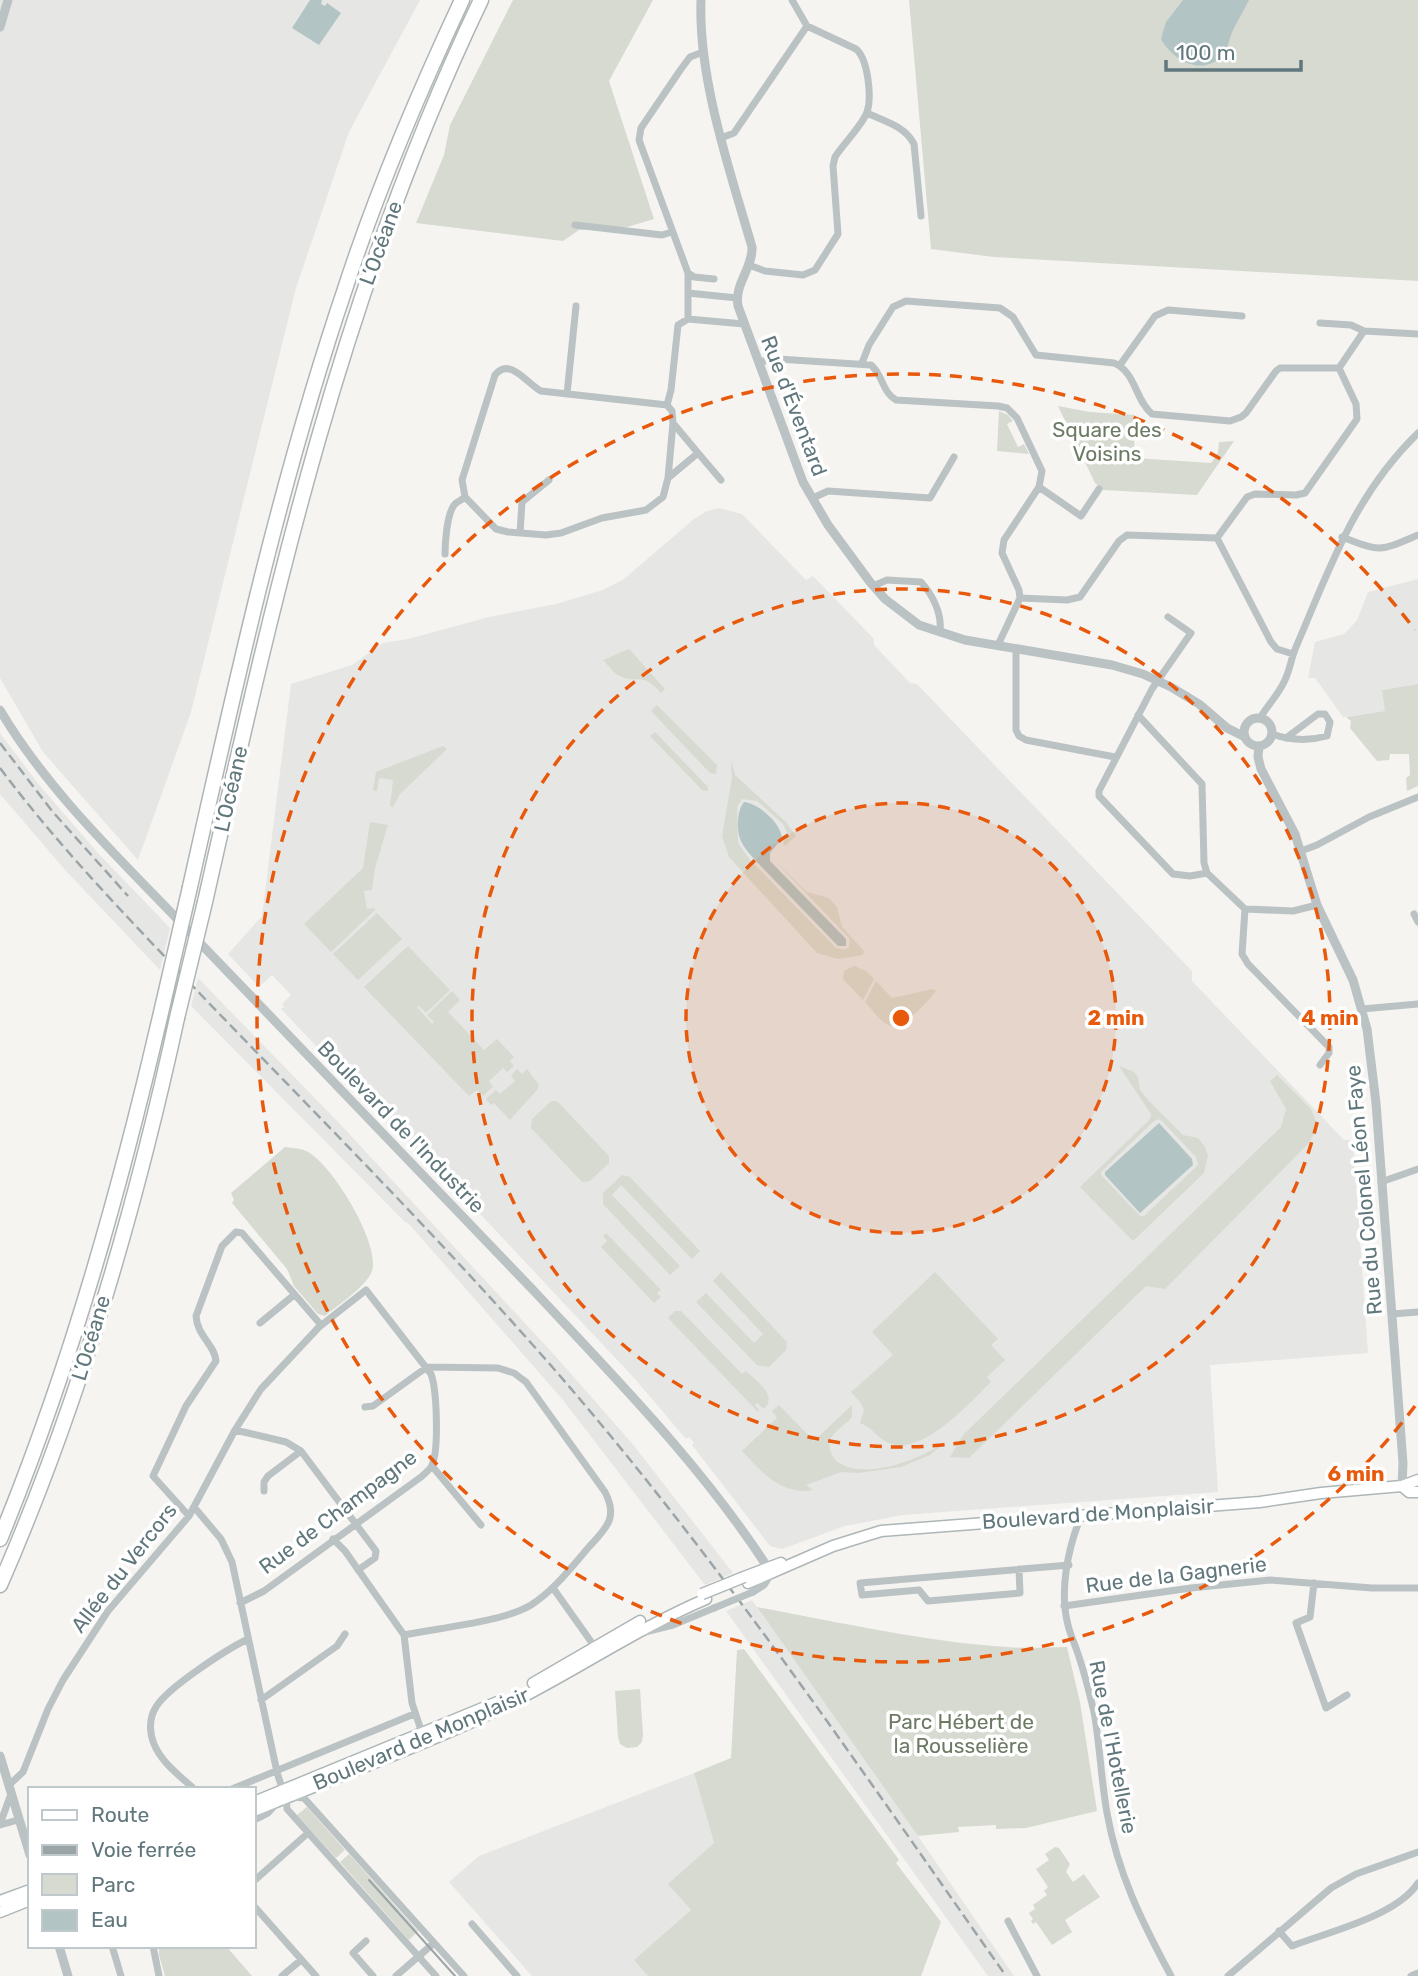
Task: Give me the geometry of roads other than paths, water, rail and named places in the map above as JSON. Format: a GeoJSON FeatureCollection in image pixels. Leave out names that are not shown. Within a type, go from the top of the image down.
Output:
{"type":"FeatureCollection","features":[{"type":"Feature","properties":{"kind":"highway","name":"L’Océane"},"geometry":{"type":"LineString","coordinates":[[0,1539],[40,1436],[84,1303],[122,1171],[223,739],[307,408],[345,287],[410,117],[462,0]]}},
{"type":"Feature","properties":{"kind":"highway","name":"L’Océane"},"geometry":{"type":"LineString","coordinates":[[0,1585],[58,1436],[103,1301],[142,1164],[299,503],[353,319],[421,136],[481,0]]}},
{"type":"Feature","properties":{"kind":"main road","name":"Boulevard de Monplaisir"},"geometry":{"type":"LineString","coordinates":[[256,1810],[424,1737],[597,1650],[749,1584],[769,1570],[852,1539],[881,1531],[1260,1502],[1321,1493],[1402,1486],[1418,1480]]}},
{"type":"Feature","properties":{"kind":"main road","name":"Boulevard de Monplaisir"},"geometry":{"type":"LineString","coordinates":[[1402,1486],[1409,1492],[1418,1492]]}},
{"type":"Feature","properties":{"kind":"main road","name":"Boulevard de Monplaisir"},"geometry":{"type":"LineString","coordinates":[[597,1650],[653,1615],[707,1600]]}},
{"type":"Feature","properties":{"kind":"main road","name":"Boulevard de Monplaisir"},"geometry":{"type":"LineString","coordinates":[[256,1802],[283,1796]]}},
{"type":"Feature","properties":{"kind":"main road"},"geometry":{"type":"LineString","coordinates":[[0,1901],[28,1891]]}},
{"type":"Feature","properties":{"kind":"main road"},"geometry":{"type":"LineString","coordinates":[[0,1912],[28,1901]]}},
{"type":"Feature","properties":{"kind":"street"},"geometry":{"type":"LineString","coordinates":[[0,27],[8,0]]}},
{"type":"Feature","properties":{"kind":"street"},"geometry":{"type":"LineString","coordinates":[[688,293],[737,298],[752,257],[752,247],[721,138],[702,52],[701,0]]}},
{"type":"Feature","properties":{"kind":"street"},"geometry":{"type":"LineString","coordinates":[[749,265],[765,271],[803,275],[815,270],[838,234],[833,166],[835,157],[867,113],[866,63],[862,54],[807,26],[792,0]]}},
{"type":"Feature","properties":{"kind":"street"},"geometry":{"type":"LineString","coordinates":[[721,138],[734,133],[807,26]]}},
{"type":"Feature","properties":{"kind":"street"},"geometry":{"type":"LineString","coordinates":[[688,319],[688,273],[639,140],[641,128],[690,57],[702,52]]}},
{"type":"Feature","properties":{"kind":"street"},"geometry":{"type":"LineString","coordinates":[[867,113],[899,128],[911,137],[914,144],[920,216]]}},
{"type":"Feature","properties":{"kind":"street"},"geometry":{"type":"LineString","coordinates":[[575,225],[662,235],[672,232]]}},
{"type":"Feature","properties":{"kind":"street"},"geometry":{"type":"LineString","coordinates":[[688,273],[694,277],[714,279]]}},
{"type":"Feature","properties":{"kind":"street","name":"Rue d'Éventard"},"geometry":{"type":"LineString","coordinates":[[737,298],[796,466],[828,525],[873,586],[895,607],[919,625],[965,640],[1112,666],[1158,681],[1199,704],[1227,728],[1245,732]]}},
{"type":"Feature","properties":{"kind":"street"},"geometry":{"type":"LineString","coordinates":[[862,363],[869,345],[893,307],[906,302],[1000,308],[1013,317],[1036,355],[1114,362],[1120,365],[1129,373],[1144,405],[1152,414],[1230,421],[1246,413],[1280,368],[1339,368]]}},
{"type":"Feature","properties":{"kind":"street"},"geometry":{"type":"LineString","coordinates":[[568,394],[576,306]]}},
{"type":"Feature","properties":{"kind":"street"},"geometry":{"type":"LineString","coordinates":[[1120,365],[1155,316],[1168,310],[1242,316]]}},
{"type":"Feature","properties":{"kind":"street"},"geometry":{"type":"LineString","coordinates":[[667,405],[678,325],[688,319],[744,324]]}},
{"type":"Feature","properties":{"kind":"street"},"geometry":{"type":"LineString","coordinates":[[1320,323],[1351,325],[1364,331],[1418,334]]}},
{"type":"Feature","properties":{"kind":"street"},"geometry":{"type":"LineString","coordinates":[[1339,368],[1364,331]]}},
{"type":"Feature","properties":{"kind":"street"},"geometry":{"type":"LineString","coordinates":[[758,362],[765,359],[862,363],[876,369],[887,392],[896,400],[1007,408],[1017,418],[1040,464],[1042,479],[1003,540],[1001,548],[1020,590],[1020,598],[998,645]]}},
{"type":"Feature","properties":{"kind":"street"},"geometry":{"type":"LineString","coordinates":[[1217,538],[1247,497],[1255,494],[1296,495],[1310,489],[1357,419],[1356,404],[1339,368]]}},
{"type":"Feature","properties":{"kind":"street"},"geometry":{"type":"LineString","coordinates":[[505,369],[521,374],[534,388],[541,391],[568,394],[667,405],[672,411],[673,423],[668,478],[663,497],[646,510],[595,520],[561,533],[520,533],[496,529],[465,498],[462,480],[495,375],[499,370],[505,369]]}},
{"type":"Feature","properties":{"kind":"street"},"geometry":{"type":"LineString","coordinates":[[673,423],[721,480]]}},
{"type":"Feature","properties":{"kind":"street"},"geometry":{"type":"LineString","coordinates":[[1260,718],[1269,724],[1272,734],[1266,744],[1259,746],[1249,743],[1245,732],[1250,720],[1260,718],[1284,683],[1293,654],[1342,537],[1361,504],[1387,468],[1418,433]]}},
{"type":"Feature","properties":{"kind":"street"},"geometry":{"type":"LineString","coordinates":[[668,478],[698,453]]}},
{"type":"Feature","properties":{"kind":"street"},"geometry":{"type":"LineString","coordinates":[[813,498],[828,491],[930,498],[954,457]]}},
{"type":"Feature","properties":{"kind":"street"},"geometry":{"type":"LineString","coordinates":[[520,533],[522,502],[549,480]]}},
{"type":"Feature","properties":{"kind":"street"},"geometry":{"type":"LineString","coordinates":[[1039,487],[1081,516],[1099,489]]}},
{"type":"Feature","properties":{"kind":"street"},"geometry":{"type":"LineString","coordinates":[[445,554],[451,512],[456,503],[465,498]]}},
{"type":"Feature","properties":{"kind":"street"},"geometry":{"type":"LineString","coordinates":[[1020,598],[1067,600],[1080,597],[1118,541],[1127,535],[1217,538]]}},
{"type":"Feature","properties":{"kind":"street"},"geometry":{"type":"LineString","coordinates":[[1342,537],[1380,550],[1418,535]]}},
{"type":"Feature","properties":{"kind":"street"},"geometry":{"type":"LineString","coordinates":[[1217,538],[1271,642],[1277,649],[1293,654]]}},
{"type":"Feature","properties":{"kind":"street"},"geometry":{"type":"LineString","coordinates":[[873,586],[887,580],[921,582],[928,590],[938,612],[940,631]]}},
{"type":"Feature","properties":{"kind":"street"},"geometry":{"type":"LineString","coordinates":[[1168,617],[1191,633],[1138,715],[1099,790],[1101,800],[1173,874],[1190,876],[1207,873]]}},
{"type":"Feature","properties":{"kind":"street"},"geometry":{"type":"LineString","coordinates":[[1016,648],[1016,730],[1019,736],[1026,740],[1115,757]]}},
{"type":"Feature","properties":{"kind":"street","name":"Boulevard de l'Industrie"},"geometry":{"type":"LineString","coordinates":[[0,710],[41,769],[104,841],[490,1244],[691,1463],[769,1570]]}},
{"type":"Feature","properties":{"kind":"street"},"geometry":{"type":"LineString","coordinates":[[1272,734],[1286,738],[1319,738],[1326,736],[1330,722],[1325,714],[1318,714],[1286,738]]}},
{"type":"Feature","properties":{"kind":"street"},"geometry":{"type":"LineString","coordinates":[[1138,715],[1202,784],[1204,863],[1207,873],[1245,909],[1293,911],[1317,905]]}},
{"type":"Feature","properties":{"kind":"street","name":"Rue du Colonel Léon Faye"},"geometry":{"type":"LineString","coordinates":[[1259,746],[1258,759],[1261,769],[1283,809],[1301,851],[1317,905],[1342,953],[1363,1009],[1370,1044],[1403,1463],[1402,1486]]}},
{"type":"Feature","properties":{"kind":"street"},"geometry":{"type":"LineString","coordinates":[[1301,851],[1369,817],[1418,797]]}},
{"type":"Feature","properties":{"kind":"street"},"geometry":{"type":"LineString","coordinates":[[1245,909],[1242,954],[1248,964],[1329,1047],[1329,1053],[1320,1065]]}},
{"type":"Feature","properties":{"kind":"street"},"geometry":{"type":"LineString","coordinates":[[1414,914],[1418,922]]}},
{"type":"Feature","properties":{"kind":"street"},"geometry":{"type":"LineString","coordinates":[[1363,1009],[1418,1004]]}},
{"type":"Feature","properties":{"kind":"street"},"geometry":{"type":"LineString","coordinates":[[1381,1182],[1418,1169]]}},
{"type":"Feature","properties":{"kind":"street"},"geometry":{"type":"LineString","coordinates":[[189,1516],[153,1476],[186,1406],[216,1361],[215,1354],[196,1325],[196,1316],[225,1241],[236,1232],[242,1233],[321,1325]]}},
{"type":"Feature","properties":{"kind":"street","name":"Allée du Vercors"},"geometry":{"type":"LineString","coordinates":[[18,1820],[0,1825],[10,1789],[23,1772],[55,1695],[100,1623],[189,1516],[235,1430],[261,1389],[286,1359],[321,1325],[366,1290]]}},
{"type":"Feature","properties":{"kind":"street","name":"Rue de Champagne"},"geometry":{"type":"LineString","coordinates":[[240,1602],[264,1591],[421,1477],[432,1466],[436,1441],[435,1389],[427,1367],[366,1290]]}},
{"type":"Feature","properties":{"kind":"street"},"geometry":{"type":"LineString","coordinates":[[260,1323],[294,1295]]}},
{"type":"Feature","properties":{"kind":"street"},"geometry":{"type":"LineString","coordinates":[[1392,1314],[1418,1312]]}},
{"type":"Feature","properties":{"kind":"street"},"geometry":{"type":"LineString","coordinates":[[365,1407],[373,1406],[427,1367],[498,1368],[520,1377],[605,1492],[612,1511],[607,1527],[553,1588],[531,1605],[506,1616],[404,1635]]}},
{"type":"Feature","properties":{"kind":"street"},"geometry":{"type":"LineString","coordinates":[[235,1430],[286,1441],[301,1451],[376,1553],[374,1558],[358,1570]]}},
{"type":"Feature","properties":{"kind":"street"},"geometry":{"type":"LineString","coordinates":[[264,1491],[264,1482],[268,1476],[301,1451]]}},
{"type":"Feature","properties":{"kind":"street"},"geometry":{"type":"LineString","coordinates":[[432,1466],[481,1525]]}},
{"type":"Feature","properties":{"kind":"street"},"geometry":{"type":"LineString","coordinates":[[194,1507],[225,1546],[232,1562],[276,1772],[288,1809],[436,1976]]}},
{"type":"Feature","properties":{"kind":"street","name":"Rue de l'Hotellerie"},"geometry":{"type":"LineString","coordinates":[[1081,1516],[1069,1565],[1064,1606],[1067,1624],[1092,1704],[1102,1757],[1107,1812],[1120,1866],[1139,1916],[1171,1976]]}},
{"type":"Feature","properties":{"kind":"street"},"geometry":{"type":"LineString","coordinates":[[333,1539],[404,1635],[414,1714]]}},
{"type":"Feature","properties":{"kind":"street"},"geometry":{"type":"LineString","coordinates":[[1019,1569],[1020,1593],[928,1601],[919,1590],[862,1595],[860,1583],[1019,1569],[1069,1565]]}},
{"type":"Feature","properties":{"kind":"street"},"geometry":{"type":"LineString","coordinates":[[707,1600],[749,1584],[764,1585],[769,1570]]}},
{"type":"Feature","properties":{"kind":"street","name":"Rue de la Gagnerie"},"geometry":{"type":"LineString","coordinates":[[1064,1606],[1246,1581],[1418,1588]]}},
{"type":"Feature","properties":{"kind":"street"},"geometry":{"type":"LineString","coordinates":[[1314,1583],[1310,1617],[1296,1623],[1326,1708],[1347,1695]]}},
{"type":"Feature","properties":{"kind":"street"},"geometry":{"type":"LineString","coordinates":[[553,1588],[597,1650]]}},
{"type":"Feature","properties":{"kind":"street"},"geometry":{"type":"LineString","coordinates":[[261,1700],[337,1646],[345,1634]]}},
{"type":"Feature","properties":{"kind":"street"},"geometry":{"type":"LineString","coordinates":[[192,1787],[157,1751],[151,1734],[153,1714],[164,1696],[231,1647],[248,1639]]}},
{"type":"Feature","properties":{"kind":"street","name":"Boulevard de Monplaisir"},"geometry":{"type":"LineString","coordinates":[[237,1787],[414,1714],[424,1737]]}},
{"type":"Feature","properties":{"kind":"street"},"geometry":{"type":"LineString","coordinates":[[0,1756],[28,1850]]}},
{"type":"Feature","properties":{"kind":"street"},"geometry":{"type":"LineString","coordinates":[[283,1796],[304,1798],[464,1976]]}},
{"type":"Feature","properties":{"kind":"street","name":"Boulevard de Monplaisir"},"geometry":{"type":"LineString","coordinates":[[256,1819],[268,1813],[283,1796]]}},
{"type":"Feature","properties":{"kind":"street"},"geometry":{"type":"LineString","coordinates":[[256,1879],[308,1833]]}},
{"type":"Feature","properties":{"kind":"street"},"geometry":{"type":"LineString","coordinates":[[1228,1976],[1318,1897],[1345,1880],[1418,1852]]}},
{"type":"Feature","properties":{"kind":"street"},"geometry":{"type":"LineString","coordinates":[[1279,1931],[1292,1946],[1385,1911],[1412,1891],[1418,1883]]}},
{"type":"Feature","properties":{"kind":"street"},"geometry":{"type":"LineString","coordinates":[[256,1908],[316,1976]]}},
{"type":"Feature","properties":{"kind":"street"},"geometry":{"type":"LineString","coordinates":[[1008,1921],[1037,1976]]}},
{"type":"Feature","properties":{"kind":"street"},"geometry":{"type":"LineString","coordinates":[[472,1924],[517,1976]]}},
{"type":"Feature","properties":{"kind":"street"},"geometry":{"type":"LineString","coordinates":[[366,1941],[353,1953],[373,1976]]}},
{"type":"Feature","properties":{"kind":"street"},"geometry":{"type":"LineString","coordinates":[[396,1976],[434,1943]]}},
{"type":"Feature","properties":{"kind":"street"},"geometry":{"type":"LineString","coordinates":[[60,1948],[68,1976]]}},
{"type":"Feature","properties":{"kind":"street"},"geometry":{"type":"LineString","coordinates":[[113,1948],[121,1976]]}},
{"type":"Feature","properties":{"kind":"street"},"geometry":{"type":"LineString","coordinates":[[153,1948],[159,1976]]}},
{"type":"Feature","properties":{"kind":"street"},"geometry":{"type":"LineString","coordinates":[[282,1976],[301,1960]]}},
{"type":"Feature","properties":{"kind":"street"},"geometry":{"type":"LineString","coordinates":[[1411,1976],[1418,1973]]}},
{"type":"Feature","properties":{"kind":"water"},"geometry":{"type":"Polygon","coordinates":[[[310,0],[322,0],[321,4],[325,6],[327,3],[341,13],[319,45],[292,28],[310,0]]]}},
{"type":"Feature","properties":{"kind":"water"},"geometry":{"type":"Polygon","coordinates":[[[1183,0],[1249,0],[1224,53],[1214,62],[1205,65],[1188,63],[1166,47],[1161,39],[1166,22],[1183,0]]]}},
{"type":"Feature","properties":{"kind":"water"},"geometry":{"type":"Polygon","coordinates":[[[744,802],[762,810],[778,826],[782,838],[770,853],[770,861],[846,939],[846,946],[838,946],[745,849],[739,837],[738,826],[744,802]]]}},
{"type":"Feature","properties":{"kind":"water"},"geometry":{"type":"Polygon","coordinates":[[[1159,1123],[1192,1159],[1193,1165],[1140,1213],[1105,1172],[1159,1123]]]}},
{"type":"Feature","properties":{"kind":"tram line"},"geometry":{"type":"LineString","coordinates":[[369,1880],[455,1976]]}},
{"type":"Feature","properties":{"kind":"railway"},"geometry":{"type":"LineString","coordinates":[[0,743],[52,811],[128,896]]}},
{"type":"Feature","properties":{"kind":"railway"},"geometry":{"type":"LineString","coordinates":[[0,768],[48,829],[99,886],[464,1269],[609,1434],[785,1662],[1006,1976]]}},
{"type":"Feature","properties":{"kind":"park label","name":"Square des Voisins"},"geometry":{"type":"Point","coordinates":[1107,442]}},
{"type":"Feature","properties":{"kind":"park label","name":"Parc Hébert de la Rousselière"},"geometry":{"type":"Point","coordinates":[961,1734]}}]}
